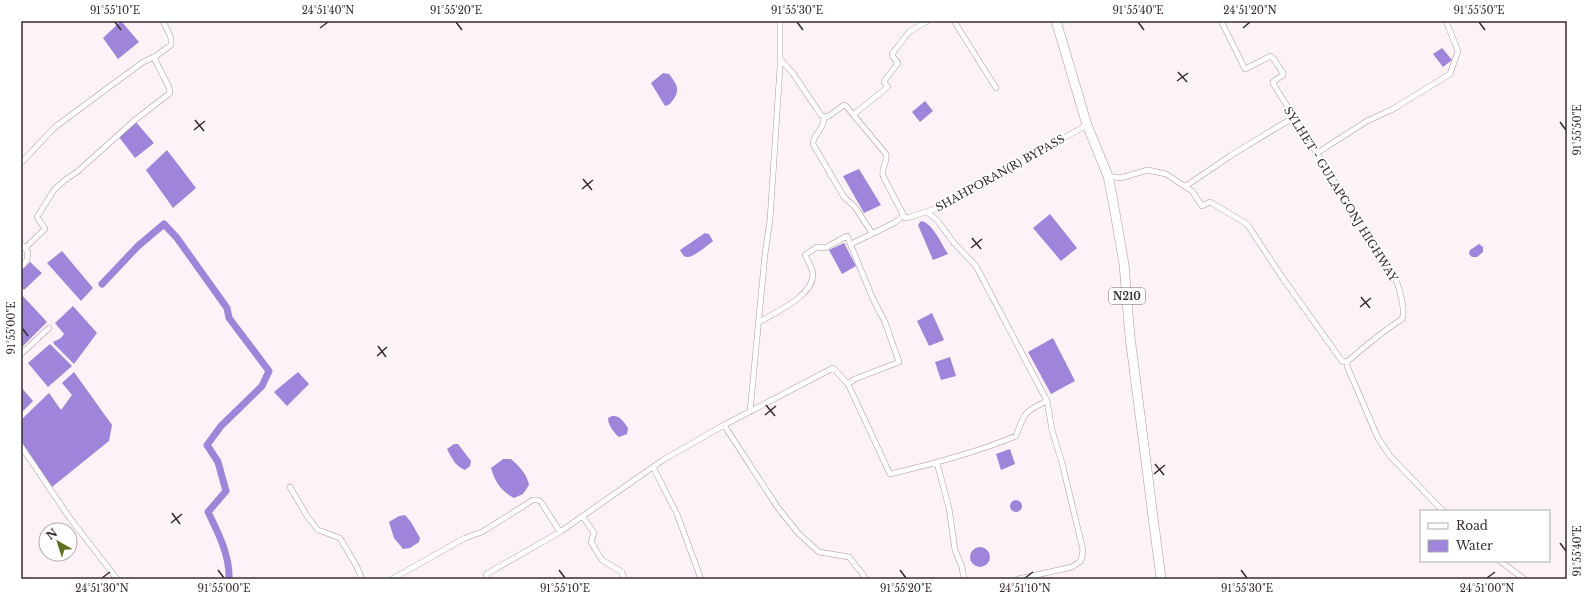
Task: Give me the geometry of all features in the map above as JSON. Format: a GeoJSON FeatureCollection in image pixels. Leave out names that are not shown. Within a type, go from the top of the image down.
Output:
{"type":"FeatureCollection","features":[{"type":"Feature","properties":{"kind":"highway","name":"N210"},"geometry":{"type":"LineString","coordinates":[[1056,21],[1087,124],[1108,176],[1124,264],[1130,337],[1161,579]]}},
{"type":"Feature","properties":{"kind":"street"},"geometry":{"type":"LineString","coordinates":[[21,163],[55,127],[143,62],[156,56],[171,45],[171,38],[163,21]]}},
{"type":"Feature","properties":{"kind":"street"},"geometry":{"type":"LineString","coordinates":[[750,412],[765,254],[770,220],[780,59],[780,21]]}},
{"type":"Feature","properties":{"kind":"street"},"geometry":{"type":"LineString","coordinates":[[854,114],[888,86],[884,82],[898,63],[892,54],[909,32],[927,21]]}},
{"type":"Feature","properties":{"kind":"street"},"geometry":{"type":"LineString","coordinates":[[954,21],[996,88]]}},
{"type":"Feature","properties":{"kind":"street","name":"SYLHET - GULAPGONJ HIGHWAY"},"geometry":{"type":"LineString","coordinates":[[1221,21],[1245,70],[1270,56],[1273,58],[1283,73],[1283,75],[1273,82],[1274,85],[1395,278],[1404,317],[1347,362]]}},
{"type":"Feature","properties":{"kind":"street"},"geometry":{"type":"LineString","coordinates":[[1317,153],[1367,122],[1393,110],[1450,74],[1458,51],[1446,21]]}},
{"type":"Feature","properties":{"kind":"street"},"geometry":{"type":"LineString","coordinates":[[25,248],[45,229],[37,217],[54,190],[170,93],[169,87],[155,60],[156,56]]}},
{"type":"Feature","properties":{"kind":"street"},"geometry":{"type":"LineString","coordinates":[[780,59],[792,72],[821,115],[824,117],[824,124],[814,138],[813,144],[844,197],[855,207],[872,233]]}},
{"type":"Feature","properties":{"kind":"street"},"geometry":{"type":"LineString","coordinates":[[824,117],[829,116],[844,105],[848,107],[886,154],[887,158],[882,176],[903,216],[894,223],[851,244]]}},
{"type":"Feature","properties":{"kind":"street"},"geometry":{"type":"LineString","coordinates":[[1186,186],[1230,156],[1294,117]]}},
{"type":"Feature","properties":{"kind":"street","name":"SHAHPORAN(R) BYPASS"},"geometry":{"type":"LineString","coordinates":[[903,216],[905,218],[910,218],[941,206],[1087,124]]}},
{"type":"Feature","properties":{"kind":"street"},"geometry":{"type":"LineString","coordinates":[[1108,176],[1120,178],[1148,170],[1166,174],[1192,191],[1202,206],[1210,202],[1247,224],[1282,277],[1342,361],[1347,362],[1370,424],[1390,456],[1442,510]]}},
{"type":"Feature","properties":{"kind":"street"},"geometry":{"type":"LineString","coordinates":[[927,212],[937,220],[954,243],[976,266],[1047,401],[1052,430],[1064,470],[1083,550],[1081,561],[1072,567],[1018,579]]}},
{"type":"Feature","properties":{"kind":"street"},"geometry":{"type":"LineString","coordinates":[[758,323],[807,291],[813,277],[813,272],[805,255],[817,247],[825,248],[847,236],[873,299],[885,322],[899,362],[855,379],[848,384]]}},
{"type":"Feature","properties":{"kind":"street"},"geometry":{"type":"LineString","coordinates":[[21,243],[28,252],[27,260],[21,267]]}},
{"type":"Feature","properties":{"kind":"street"},"geometry":{"type":"LineString","coordinates":[[21,354],[50,328]]}},
{"type":"Feature","properties":{"kind":"street"},"geometry":{"type":"LineString","coordinates":[[487,579],[486,575],[488,573],[560,532],[653,468],[724,425],[833,368],[848,384],[890,474],[937,463],[1016,436],[1023,417],[1030,409],[1047,401]]}},
{"type":"Feature","properties":{"kind":"street"},"geometry":{"type":"LineString","coordinates":[[724,425],[778,508],[799,534],[819,552],[849,557],[865,579]]}},
{"type":"Feature","properties":{"kind":"street"},"geometry":{"type":"LineString","coordinates":[[21,446],[69,517],[117,579]]}},
{"type":"Feature","properties":{"kind":"street"},"geometry":{"type":"LineString","coordinates":[[937,463],[949,508],[955,550],[962,567],[964,579]]}},
{"type":"Feature","properties":{"kind":"street"},"geometry":{"type":"LineString","coordinates":[[653,468],[677,514],[701,579]]}},
{"type":"Feature","properties":{"kind":"street"},"geometry":{"type":"LineString","coordinates":[[290,487],[307,516],[318,530],[340,538],[357,567],[362,579]]}},
{"type":"Feature","properties":{"kind":"street"},"geometry":{"type":"LineString","coordinates":[[392,579],[465,538],[482,532],[533,500],[538,500],[541,502],[560,532]]}},
{"type":"Feature","properties":{"kind":"street"},"geometry":{"type":"LineString","coordinates":[[583,517],[594,533],[591,542],[602,560],[622,572],[624,579]]}},
{"type":"Feature","properties":{"kind":"street"},"geometry":{"type":"LineString","coordinates":[[1501,562],[1524,579]]}},
{"type":"Feature","properties":{"kind":"water"},"geometry":{"type":"Polygon","coordinates":[[[121,21],[139,42],[118,59],[103,38],[121,21]]]}},
{"type":"Feature","properties":{"kind":"water"},"geometry":{"type":"Polygon","coordinates":[[[1442,48],[1452,60],[1443,67],[1433,54],[1442,48]]]}},
{"type":"Feature","properties":{"kind":"water"},"geometry":{"type":"Polygon","coordinates":[[[663,73],[669,74],[677,87],[677,93],[673,100],[665,106],[651,83],[663,73]]]}},
{"type":"Feature","properties":{"kind":"water"},"geometry":{"type":"Polygon","coordinates":[[[925,101],[933,111],[920,122],[912,112],[925,101]]]}},
{"type":"Feature","properties":{"kind":"water"},"geometry":{"type":"Polygon","coordinates":[[[135,121],[154,143],[135,158],[119,137],[135,121]]]}},
{"type":"Feature","properties":{"kind":"water"},"geometry":{"type":"Polygon","coordinates":[[[167,150],[196,188],[173,208],[146,170],[167,150]]]}},
{"type":"Feature","properties":{"kind":"water"},"geometry":{"type":"Polygon","coordinates":[[[859,169],[881,205],[864,213],[843,176],[859,169]]]}},
{"type":"Feature","properties":{"kind":"water"},"geometry":{"type":"Polygon","coordinates":[[[1050,214],[1077,248],[1061,261],[1033,228],[1050,214]]]}},
{"type":"Feature","properties":{"kind":"water"},"geometry":{"type":"Polygon","coordinates":[[[921,221],[929,225],[948,254],[933,260],[918,225],[921,221]]]}},
{"type":"Feature","properties":{"kind":"water"},"geometry":{"type":"Polygon","coordinates":[[[705,233],[709,234],[713,241],[690,257],[684,256],[680,250],[705,233]]]}},
{"type":"Feature","properties":{"kind":"water"},"geometry":{"type":"Polygon","coordinates":[[[844,243],[856,266],[842,274],[829,250],[844,243]]]}},
{"type":"Feature","properties":{"kind":"water"},"geometry":{"type":"Polygon","coordinates":[[[1479,244],[1483,247],[1483,252],[1477,257],[1472,257],[1469,254],[1470,250],[1479,244]]]}},
{"type":"Feature","properties":{"kind":"water"},"geometry":{"type":"Polygon","coordinates":[[[62,251],[93,288],[81,301],[47,263],[62,251]]]}},
{"type":"Feature","properties":{"kind":"water"},"geometry":{"type":"Polygon","coordinates":[[[30,262],[42,273],[24,290],[21,287],[21,271],[30,262]]]}},
{"type":"Feature","properties":{"kind":"water"},"geometry":{"type":"Polygon","coordinates":[[[21,294],[47,322],[21,348],[21,294]]]}},
{"type":"Feature","properties":{"kind":"water"},"geometry":{"type":"Polygon","coordinates":[[[73,306],[97,333],[74,364],[53,342],[61,338],[64,334],[55,323],[73,306]]]}},
{"type":"Feature","properties":{"kind":"water"},"geometry":{"type":"Polygon","coordinates":[[[932,313],[944,340],[929,346],[917,321],[932,313]]]}},
{"type":"Feature","properties":{"kind":"water"},"geometry":{"type":"Polygon","coordinates":[[[1053,338],[1075,381],[1051,394],[1028,352],[1053,338]]]}},
{"type":"Feature","properties":{"kind":"water"},"geometry":{"type":"Polygon","coordinates":[[[50,344],[72,366],[48,387],[28,363],[50,344]]]}},
{"type":"Feature","properties":{"kind":"water"},"geometry":{"type":"Polygon","coordinates":[[[950,357],[956,376],[941,380],[935,362],[950,357]]]}},
{"type":"Feature","properties":{"kind":"water"},"geometry":{"type":"Polygon","coordinates":[[[74,372],[112,425],[109,441],[52,487],[21,442],[21,420],[49,393],[61,410],[72,395],[62,383],[74,372]]]}},
{"type":"Feature","properties":{"kind":"water"},"geometry":{"type":"Polygon","coordinates":[[[298,372],[309,384],[287,406],[274,392],[298,372]]]}},
{"type":"Feature","properties":{"kind":"water"},"geometry":{"type":"Polygon","coordinates":[[[21,387],[33,401],[21,413],[21,387]]]}},
{"type":"Feature","properties":{"kind":"water"},"geometry":{"type":"Polygon","coordinates":[[[612,416],[620,418],[623,421],[628,428],[627,434],[619,437],[615,433],[608,421],[608,418],[612,416]]]}},
{"type":"Feature","properties":{"kind":"water"},"geometry":{"type":"Polygon","coordinates":[[[454,444],[458,444],[471,461],[470,466],[465,470],[456,464],[447,449],[454,444]]]}},
{"type":"Feature","properties":{"kind":"water"},"geometry":{"type":"Polygon","coordinates":[[[1010,449],[1015,464],[1001,470],[996,454],[1010,449]]]}},
{"type":"Feature","properties":{"kind":"water"},"geometry":{"type":"Polygon","coordinates":[[[503,459],[511,459],[517,464],[528,481],[529,485],[523,494],[514,498],[499,486],[494,478],[491,468],[503,459]]]}},
{"type":"Feature","properties":{"kind":"water"},"geometry":{"type":"Polygon","coordinates":[[[1016,500],[1020,502],[1022,506],[1020,510],[1016,512],[1012,510],[1010,506],[1012,502],[1016,500]]]}},
{"type":"Feature","properties":{"kind":"water"},"geometry":{"type":"Polygon","coordinates":[[[405,515],[411,522],[420,538],[419,542],[410,548],[403,549],[394,538],[389,522],[399,516],[405,515]]]}},
{"type":"Feature","properties":{"kind":"water"},"geometry":{"type":"Polygon","coordinates":[[[976,547],[984,547],[990,553],[990,561],[984,567],[976,567],[970,561],[970,553],[976,547]]]}},
{"type":"Feature","properties":{"kind":"waterway"},"geometry":{"type":"LineString","coordinates":[[102,284],[138,246],[164,224],[177,238],[227,308],[229,318],[269,371],[262,386],[221,426],[207,445],[218,462],[226,491],[208,512],[219,536],[228,562],[229,579]]}}]}
